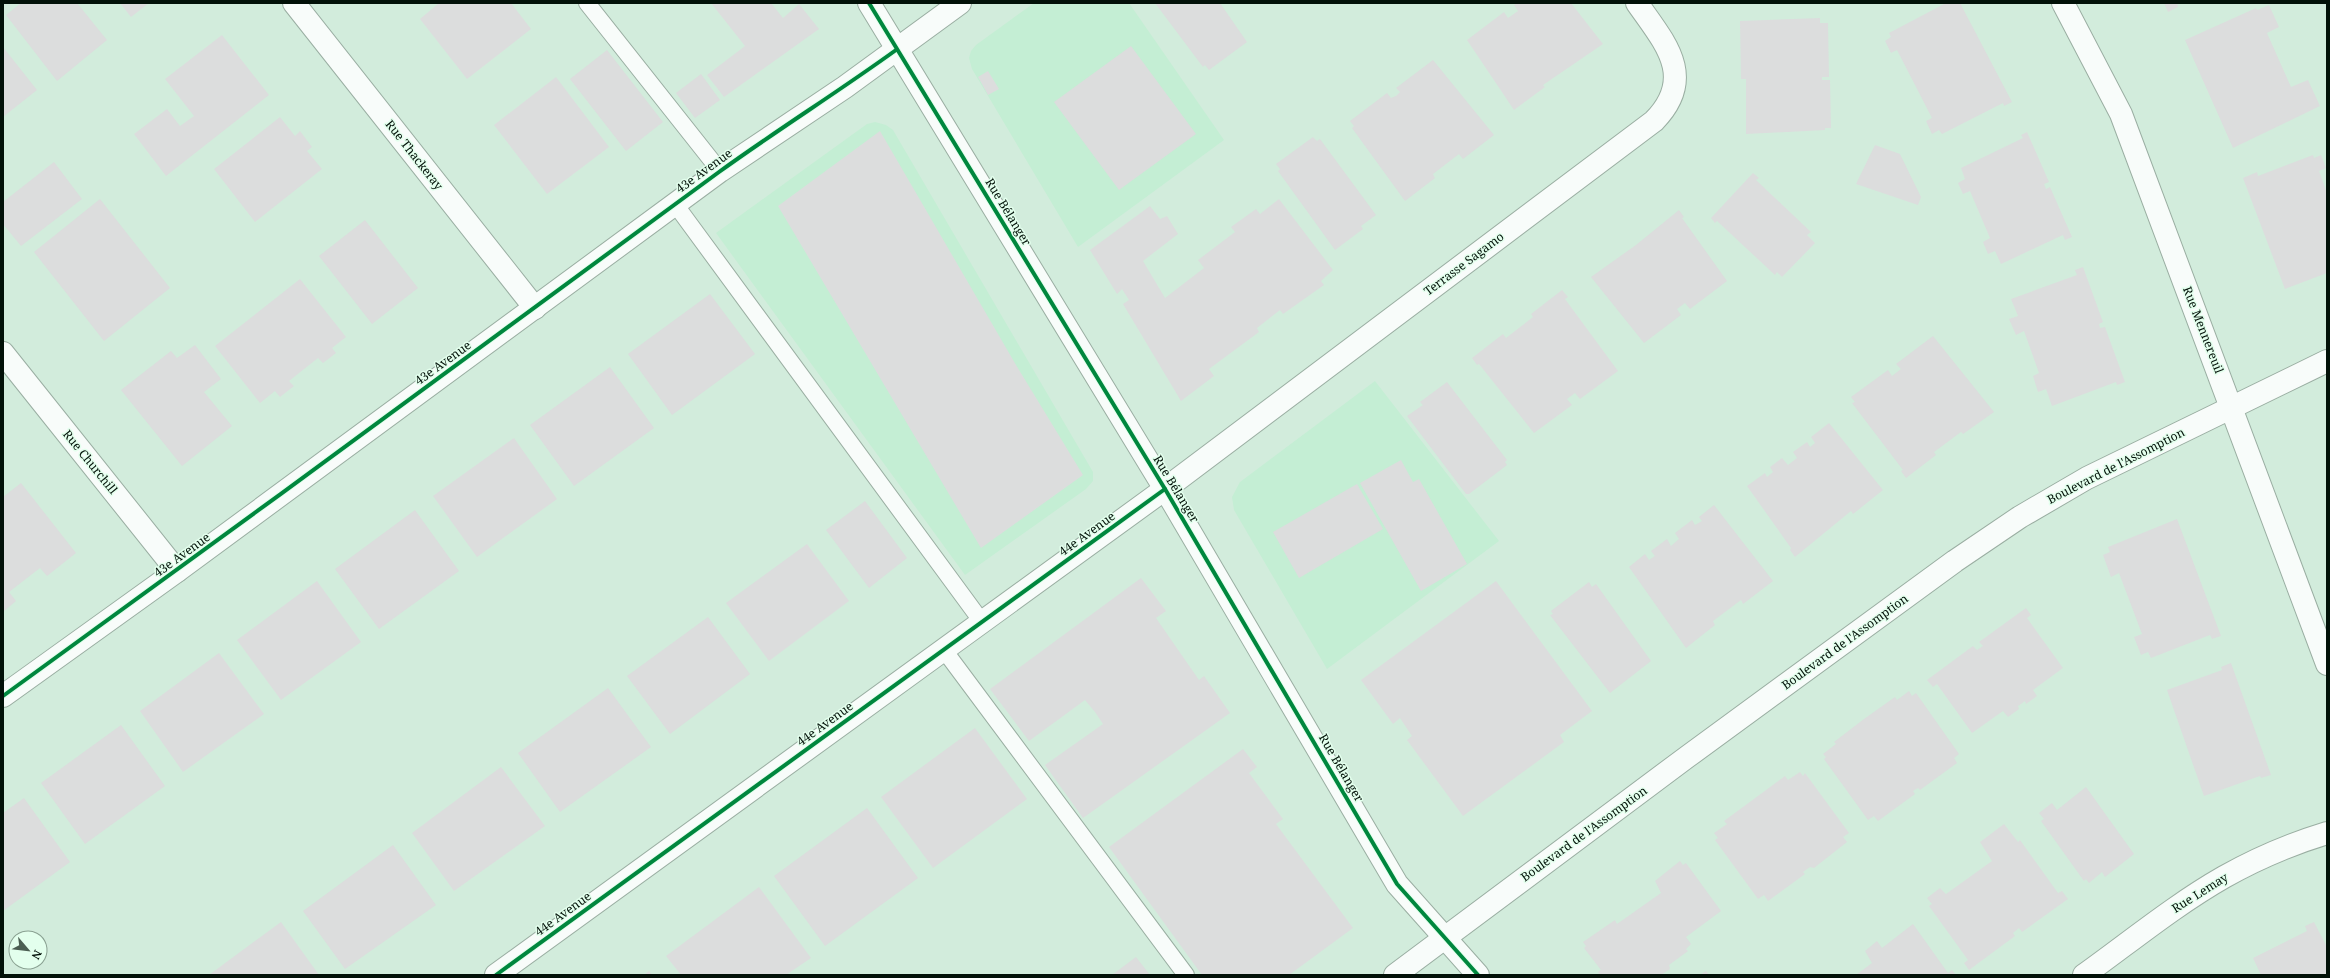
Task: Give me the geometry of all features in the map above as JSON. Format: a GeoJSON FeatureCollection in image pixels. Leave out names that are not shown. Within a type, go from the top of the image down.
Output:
{"type":"FeatureCollection","features":[{"type":"Feature","properties":{"kind":"street","name":"Rue Thackeray"},"geometry":{"type":"LineString","coordinates":[[294,3],[535,308]]}},
{"type":"Feature","properties":{"kind":"street","name":"Rue Bélanger"},"geometry":{"type":"LineString","coordinates":[[870,3],[896,50],[1165,489],[1397,884],[1445,936],[1478,975]]}},
{"type":"Feature","properties":{"kind":"street"},"geometry":{"type":"LineString","coordinates":[[896,50],[960,3]]}},
{"type":"Feature","properties":{"kind":"street","name":"Terrasse Sagamo"},"geometry":{"type":"LineString","coordinates":[[1165,489],[1648,126],[1664,111],[1675,87],[1676,74],[1673,57],[1637,3]]}},
{"type":"Feature","properties":{"kind":"street","name":"Rue Mennereuil"},"geometry":{"type":"LineString","coordinates":[[2063,3],[2121,114],[2327,664]]}},
{"type":"Feature","properties":{"kind":"street","name":"43e Avenue"},"geometry":{"type":"LineString","coordinates":[[3,696],[177,571],[720,171],[846,87],[896,50]]}},
{"type":"Feature","properties":{"kind":"street","name":"Rue Churchill"},"geometry":{"type":"LineString","coordinates":[[3,353],[177,571]]}},
{"type":"Feature","properties":{"kind":"street","name":"Boulevard de l'Assomption"},"geometry":{"type":"LineString","coordinates":[[1395,975],[1445,936],[1936,575],[2020,517],[2087,478],[2327,361]]}},
{"type":"Feature","properties":{"kind":"street","name":"44e Avenue"},"geometry":{"type":"LineString","coordinates":[[496,975],[1165,489]]}},
{"type":"Feature","properties":{"kind":"street","name":"Rue Lemay"},"geometry":{"type":"LineString","coordinates":[[2084,975],[2176,908],[2224,877],[2289,845],[2327,833]]}},
{"type":"Feature","properties":{"kind":"lane"},"geometry":{"type":"LineString","coordinates":[[588,3],[720,171]]}},
{"type":"Feature","properties":{"kind":"lane"},"geometry":{"type":"LineString","coordinates":[[675,204],[982,622]]}},
{"type":"Feature","properties":{"kind":"lane"},"geometry":{"type":"LineString","coordinates":[[944,650],[1186,975]]}},
{"type":"Feature","properties":{"kind":"shaded area"},"geometry":{"type":"Polygon","coordinates":[[[1034,3],[1129,3],[1224,140],[1078,247],[972,69],[969,58],[971,51],[976,45],[1034,3]]]}},
{"type":"Feature","properties":{"kind":"shaded area"},"geometry":{"type":"Polygon","coordinates":[[[875,122],[886,125],[893,130],[1093,472],[1093,481],[1086,489],[965,575],[716,233],[867,124],[875,122]]]}},
{"type":"Feature","properties":{"kind":"shaded area"},"geometry":{"type":"Polygon","coordinates":[[[1375,381],[1499,541],[1327,669],[1234,510],[1232,497],[1240,482],[1375,381]]]}},
{"type":"Feature","properties":{"kind":"building"},"geometry":{"type":"Polygon","coordinates":[[[21,3],[77,3],[107,40],[57,81],[6,15],[21,3]]]}},
{"type":"Feature","properties":{"kind":"building"},"geometry":{"type":"Polygon","coordinates":[[[120,3],[149,3],[131,17],[120,3]]]}},
{"type":"Feature","properties":{"kind":"building"},"geometry":{"type":"Polygon","coordinates":[[[439,3],[511,3],[531,29],[467,79],[420,19],[439,3]]]}},
{"type":"Feature","properties":{"kind":"building"},"geometry":{"type":"Polygon","coordinates":[[[711,3],[771,3],[783,18],[799,4],[819,29],[724,97],[707,75],[745,46],[711,3]]]}},
{"type":"Feature","properties":{"kind":"building"},"geometry":{"type":"Polygon","coordinates":[[[1155,3],[1220,3],[1247,42],[1209,70],[1205,65],[1203,67],[1155,3]]]}},
{"type":"Feature","properties":{"kind":"building"},"geometry":{"type":"Polygon","coordinates":[[[1517,3],[1571,3],[1603,44],[1543,85],[1545,87],[1514,110],[1467,40],[1504,12],[1508,18],[1518,11],[1514,5],[1517,3]]]}},
{"type":"Feature","properties":{"kind":"building"},"geometry":{"type":"Polygon","coordinates":[[[1946,3],[1960,3],[2012,102],[2004,106],[2003,103],[1942,134],[1939,130],[1932,134],[1926,121],[1932,118],[1897,50],[1891,53],[1885,41],[1891,37],[1889,33],[1946,3]]]}},
{"type":"Feature","properties":{"kind":"building"},"geometry":{"type":"Polygon","coordinates":[[[2164,3],[2177,3],[2178,7],[2168,12],[2164,3]]]}},
{"type":"Feature","properties":{"kind":"building"},"geometry":{"type":"Polygon","coordinates":[[[2269,5],[2279,27],[2267,33],[2291,87],[2308,80],[2320,106],[2233,148],[2185,40],[2256,8],[2257,10],[2269,5]]]}},
{"type":"Feature","properties":{"kind":"building"},"geometry":{"type":"Polygon","coordinates":[[[1820,18],[1820,23],[1828,23],[1829,77],[1822,77],[1822,80],[1830,80],[1831,128],[1825,128],[1825,130],[1746,134],[1746,79],[1741,79],[1740,21],[1820,18]]]}},
{"type":"Feature","properties":{"kind":"building"},"geometry":{"type":"Polygon","coordinates":[[[222,35],[269,95],[166,176],[134,134],[167,109],[180,126],[194,116],[165,79],[222,35]]]}},
{"type":"Feature","properties":{"kind":"building"},"geometry":{"type":"Polygon","coordinates":[[[1131,46],[1196,134],[1119,190],[1054,102],[1131,46]]]}},
{"type":"Feature","properties":{"kind":"building"},"geometry":{"type":"Polygon","coordinates":[[[3,47],[37,90],[3,117],[3,47]]]}},
{"type":"Feature","properties":{"kind":"building"},"geometry":{"type":"Polygon","coordinates":[[[607,50],[663,122],[626,151],[570,79],[607,50]]]}},
{"type":"Feature","properties":{"kind":"building"},"geometry":{"type":"Polygon","coordinates":[[[1433,60],[1494,135],[1463,159],[1459,154],[1433,174],[1435,178],[1405,201],[1352,128],[1354,126],[1350,121],[1387,93],[1391,98],[1396,96],[1400,92],[1396,88],[1433,60]]]}},
{"type":"Feature","properties":{"kind":"building"},"geometry":{"type":"Polygon","coordinates":[[[988,71],[999,89],[988,95],[978,77],[988,71]]]}},
{"type":"Feature","properties":{"kind":"building"},"geometry":{"type":"Polygon","coordinates":[[[701,74],[720,100],[695,118],[676,93],[701,74]]]}},
{"type":"Feature","properties":{"kind":"building"},"geometry":{"type":"Polygon","coordinates":[[[556,77],[609,147],[547,194],[494,125],[556,77]]]}},
{"type":"Feature","properties":{"kind":"building"},"geometry":{"type":"Polygon","coordinates":[[[280,117],[295,136],[300,131],[312,147],[307,151],[322,169],[255,222],[214,169],[280,117]]]}},
{"type":"Feature","properties":{"kind":"building"},"geometry":{"type":"Polygon","coordinates":[[[880,131],[1016,365],[1083,475],[981,548],[778,206],[880,131]]]}},
{"type":"Feature","properties":{"kind":"building"},"geometry":{"type":"Polygon","coordinates":[[[2027,132],[2049,182],[2044,184],[2046,189],[2050,187],[2072,237],[2065,240],[2063,235],[2001,264],[1995,251],[1988,254],[1983,242],[1990,238],[1970,191],[1963,194],[1958,183],[1965,179],[1961,168],[2023,138],[2021,135],[2027,132]]]}},
{"type":"Feature","properties":{"kind":"building"},"geometry":{"type":"Polygon","coordinates":[[[1313,137],[1317,141],[1320,139],[1376,215],[1361,226],[1363,229],[1335,250],[1278,171],[1280,169],[1276,164],[1313,137]]]}},
{"type":"Feature","properties":{"kind":"building"},"geometry":{"type":"Polygon","coordinates":[[[1875,145],[1900,154],[1921,197],[1918,205],[1856,184],[1875,145]]]}},
{"type":"Feature","properties":{"kind":"building"},"geometry":{"type":"Polygon","coordinates":[[[2313,155],[2314,158],[2321,155],[2326,168],[2319,171],[2327,193],[2327,273],[2285,289],[2243,178],[2257,172],[2258,176],[2313,155]]]}},
{"type":"Feature","properties":{"kind":"building"},"geometry":{"type":"Polygon","coordinates":[[[54,162],[82,199],[21,246],[3,224],[3,202],[54,162]]]}},
{"type":"Feature","properties":{"kind":"building"},"geometry":{"type":"Polygon","coordinates":[[[1753,173],[1759,178],[1756,180],[1811,232],[1807,235],[1815,243],[1782,277],[1777,272],[1775,275],[1717,221],[1715,223],[1711,218],[1753,173]]]}},
{"type":"Feature","properties":{"kind":"building"},"geometry":{"type":"Polygon","coordinates":[[[100,199],[170,288],[104,341],[34,252],[100,199]]]}},
{"type":"Feature","properties":{"kind":"building"},"geometry":{"type":"Polygon","coordinates":[[[1279,199],[1333,270],[1321,281],[1324,285],[1283,314],[1280,310],[1257,328],[1259,332],[1209,369],[1214,376],[1181,401],[1123,304],[1129,300],[1122,289],[1117,294],[1090,250],[1150,206],[1160,219],[1167,216],[1178,234],[1143,261],[1165,298],[1204,268],[1198,260],[1235,232],[1231,227],[1256,209],[1260,214],[1279,199]]]}},
{"type":"Feature","properties":{"kind":"building"},"geometry":{"type":"Polygon","coordinates":[[[1679,210],[1684,217],[1682,218],[1727,281],[1690,309],[1685,303],[1677,309],[1681,315],[1644,343],[1591,277],[1636,245],[1679,210]]]}},
{"type":"Feature","properties":{"kind":"building"},"geometry":{"type":"Polygon","coordinates":[[[365,220],[418,288],[372,324],[319,256],[365,220]]]}},
{"type":"Feature","properties":{"kind":"building"},"geometry":{"type":"Polygon","coordinates":[[[2083,267],[2103,322],[2099,324],[2100,328],[2105,327],[2125,382],[2117,385],[2116,382],[2052,406],[2046,389],[2038,392],[2033,376],[2039,373],[2024,331],[2016,335],[2009,319],[2018,316],[2011,299],[2077,275],[2075,270],[2083,267]]]}},
{"type":"Feature","properties":{"kind":"building"},"geometry":{"type":"Polygon","coordinates":[[[300,279],[346,337],[332,348],[336,353],[323,363],[318,358],[289,381],[294,386],[280,397],[275,391],[260,403],[215,346],[300,279]]]}},
{"type":"Feature","properties":{"kind":"building"},"geometry":{"type":"Polygon","coordinates":[[[1562,290],[1568,297],[1565,299],[1618,371],[1580,399],[1575,393],[1567,399],[1572,405],[1534,433],[1479,364],[1477,365],[1472,358],[1503,334],[1506,338],[1533,317],[1531,314],[1562,290]]]}},
{"type":"Feature","properties":{"kind":"building"},"geometry":{"type":"Polygon","coordinates":[[[710,294],[755,354],[672,415],[628,354],[710,294]]]}},
{"type":"Feature","properties":{"kind":"building"},"geometry":{"type":"Polygon","coordinates":[[[1933,336],[1994,412],[1963,434],[1961,432],[1934,452],[1936,455],[1906,478],[1901,471],[1903,470],[1852,403],[1855,402],[1851,397],[1888,370],[1892,376],[1901,369],[1896,364],[1933,336]]]}},
{"type":"Feature","properties":{"kind":"building"},"geometry":{"type":"Polygon","coordinates":[[[195,345],[221,379],[204,392],[232,426],[182,466],[121,390],[171,351],[177,358],[195,345]]]}},
{"type":"Feature","properties":{"kind":"building"},"geometry":{"type":"Polygon","coordinates":[[[610,367],[654,428],[574,486],[530,425],[610,367]]]}},
{"type":"Feature","properties":{"kind":"building"},"geometry":{"type":"Polygon","coordinates":[[[1447,382],[1507,460],[1505,462],[1507,465],[1469,494],[1466,494],[1407,416],[1423,405],[1420,402],[1447,382]]]}},
{"type":"Feature","properties":{"kind":"building"},"geometry":{"type":"Polygon","coordinates":[[[1829,423],[1883,490],[1853,514],[1851,511],[1795,557],[1790,550],[1791,548],[1747,486],[1765,473],[1767,477],[1773,472],[1770,467],[1782,458],[1788,465],[1797,458],[1793,452],[1807,442],[1810,447],[1815,443],[1811,437],[1829,423]]]}},
{"type":"Feature","properties":{"kind":"building"},"geometry":{"type":"Polygon","coordinates":[[[514,438],[557,499],[477,557],[433,496],[514,438]]]}},
{"type":"Feature","properties":{"kind":"building"},"geometry":{"type":"Polygon","coordinates":[[[1401,460],[1413,482],[1419,479],[1467,564],[1421,591],[1360,483],[1401,460]]]}},
{"type":"Feature","properties":{"kind":"building"},"geometry":{"type":"Polygon","coordinates":[[[21,483],[76,553],[47,576],[40,568],[9,592],[16,601],[3,612],[3,497],[21,483]]]}},
{"type":"Feature","properties":{"kind":"building"},"geometry":{"type":"Polygon","coordinates":[[[1357,484],[1383,529],[1299,578],[1273,532],[1357,484]]]}},
{"type":"Feature","properties":{"kind":"building"},"geometry":{"type":"Polygon","coordinates":[[[865,501],[907,558],[869,588],[826,530],[865,501]]]}},
{"type":"Feature","properties":{"kind":"building"},"geometry":{"type":"Polygon","coordinates":[[[1714,505],[1773,581],[1743,604],[1741,600],[1713,621],[1715,625],[1686,648],[1629,567],[1645,554],[1649,560],[1655,556],[1651,551],[1667,539],[1671,546],[1679,539],[1675,533],[1692,520],[1695,525],[1702,521],[1699,517],[1714,505]]]}},
{"type":"Feature","properties":{"kind":"building"},"geometry":{"type":"Polygon","coordinates":[[[415,510],[459,571],[379,629],[335,569],[415,510]]]}},
{"type":"Feature","properties":{"kind":"building"},"geometry":{"type":"Polygon","coordinates":[[[2177,519],[2221,636],[2212,639],[2210,635],[2151,658],[2148,652],[2141,655],[2134,637],[2142,634],[2119,573],[2111,577],[2103,555],[2110,552],[2108,547],[2177,519]]]}},
{"type":"Feature","properties":{"kind":"building"},"geometry":{"type":"Polygon","coordinates":[[[807,544],[849,601],[769,661],[726,603],[807,544]]]}},
{"type":"Feature","properties":{"kind":"building"},"geometry":{"type":"Polygon","coordinates":[[[1141,578],[1166,611],[1156,618],[1199,680],[1204,676],[1230,713],[1083,818],[1045,765],[1103,724],[1095,712],[1085,700],[1029,741],[990,689],[1141,578]]]}},
{"type":"Feature","properties":{"kind":"building"},"geometry":{"type":"Polygon","coordinates":[[[317,581],[361,642],[281,700],[237,640],[317,581]]]}},
{"type":"Feature","properties":{"kind":"building"},"geometry":{"type":"Polygon","coordinates":[[[1496,581],[1592,711],[1560,735],[1564,742],[1463,816],[1407,740],[1412,736],[1400,718],[1393,724],[1361,680],[1496,581]]]}},
{"type":"Feature","properties":{"kind":"building"},"geometry":{"type":"Polygon","coordinates":[[[1589,582],[1592,587],[1596,584],[1651,661],[1610,693],[1550,615],[1553,614],[1551,611],[1589,582]]]}},
{"type":"Feature","properties":{"kind":"building"},"geometry":{"type":"Polygon","coordinates":[[[2026,608],[2031,615],[2027,618],[2063,668],[2033,690],[2037,696],[2026,704],[2025,701],[2018,706],[2019,709],[2008,717],[2003,711],[1972,733],[1937,684],[1933,687],[1927,680],[1973,646],[1977,650],[1983,646],[1979,642],[2026,608]]]}},
{"type":"Feature","properties":{"kind":"building"},"geometry":{"type":"Polygon","coordinates":[[[708,617],[750,674],[670,734],[627,676],[708,617]]]}},
{"type":"Feature","properties":{"kind":"building"},"geometry":{"type":"Polygon","coordinates":[[[219,653],[264,714],[183,772],[140,711],[219,653]]]}},
{"type":"Feature","properties":{"kind":"building"},"geometry":{"type":"Polygon","coordinates":[[[2231,663],[2271,775],[2261,778],[2260,776],[2204,796],[2167,690],[2222,670],[2221,667],[2231,663]]]}},
{"type":"Feature","properties":{"kind":"building"},"geometry":{"type":"Polygon","coordinates":[[[608,688],[651,747],[560,812],[518,753],[608,688]]]}},
{"type":"Feature","properties":{"kind":"building"},"geometry":{"type":"Polygon","coordinates":[[[1909,691],[1912,696],[1916,693],[1959,754],[1954,758],[1957,763],[1920,790],[1918,788],[1913,791],[1915,794],[1878,821],[1874,816],[1868,820],[1824,759],[1826,757],[1823,754],[1836,744],[1834,742],[1864,719],[1895,697],[1897,700],[1909,691]]]}},
{"type":"Feature","properties":{"kind":"building"},"geometry":{"type":"Polygon","coordinates":[[[121,725],[165,786],[85,844],[41,783],[121,725]]]}},
{"type":"Feature","properties":{"kind":"building"},"geometry":{"type":"Polygon","coordinates":[[[975,728],[1027,799],[933,868],[881,797],[975,728]]]}},
{"type":"Feature","properties":{"kind":"building"},"geometry":{"type":"Polygon","coordinates":[[[1243,749],[1257,767],[1249,773],[1283,819],[1276,824],[1353,928],[1289,975],[1202,975],[1109,847],[1243,749]]]}},
{"type":"Feature","properties":{"kind":"building"},"geometry":{"type":"Polygon","coordinates":[[[501,767],[545,826],[454,891],[412,833],[501,767]]]}},
{"type":"Feature","properties":{"kind":"building"},"geometry":{"type":"Polygon","coordinates":[[[1800,772],[1803,776],[1805,773],[1849,833],[1843,837],[1847,842],[1814,868],[1810,867],[1803,872],[1805,874],[1768,901],[1764,895],[1758,899],[1715,840],[1718,838],[1714,833],[1727,824],[1724,821],[1785,776],[1788,780],[1800,772]]]}},
{"type":"Feature","properties":{"kind":"building"},"geometry":{"type":"Polygon","coordinates":[[[2086,787],[2134,854],[2105,877],[2102,872],[2089,883],[2086,879],[2084,881],[2041,821],[2044,819],[2039,813],[2052,803],[2057,810],[2086,787]]]}},
{"type":"Feature","properties":{"kind":"building"},"geometry":{"type":"Polygon","coordinates":[[[24,798],[70,862],[3,911],[3,813],[24,798]]]}},
{"type":"Feature","properties":{"kind":"building"},"geometry":{"type":"Polygon","coordinates":[[[867,808],[918,878],[825,946],[774,876],[867,808]]]}},
{"type":"Feature","properties":{"kind":"building"},"geometry":{"type":"Polygon","coordinates":[[[2004,824],[2018,842],[2020,840],[2058,893],[2062,891],[2068,899],[2022,932],[2019,928],[2013,933],[2015,936],[1969,970],[1964,963],[1968,960],[1929,906],[1932,904],[1927,898],[1940,888],[1946,894],[1992,861],[1980,842],[2004,824]]]}},
{"type":"Feature","properties":{"kind":"building"},"geometry":{"type":"Polygon","coordinates":[[[393,845],[436,905],[345,969],[303,911],[393,845]]]}},
{"type":"Feature","properties":{"kind":"building"},"geometry":{"type":"Polygon","coordinates":[[[1680,861],[1683,865],[1686,863],[1721,911],[1686,937],[1691,944],[1686,949],[1688,951],[1669,965],[1670,969],[1661,975],[1600,975],[1598,972],[1601,970],[1584,948],[1586,946],[1583,942],[1615,920],[1617,924],[1661,893],[1655,881],[1680,861]]]}},
{"type":"Feature","properties":{"kind":"building"},"geometry":{"type":"Polygon","coordinates":[[[759,887],[811,958],[786,975],[681,975],[666,956],[759,887]]]}},
{"type":"Feature","properties":{"kind":"building"},"geometry":{"type":"Polygon","coordinates":[[[281,922],[319,975],[209,975],[236,955],[281,922]]]}},
{"type":"Feature","properties":{"kind":"building"},"geometry":{"type":"Polygon","coordinates":[[[2314,922],[2327,947],[2327,975],[2261,975],[2253,958],[2307,931],[2305,926],[2314,922]]]}},
{"type":"Feature","properties":{"kind":"building"},"geometry":{"type":"Polygon","coordinates":[[[1913,924],[1948,973],[1952,970],[1956,975],[1856,975],[1872,963],[1865,951],[1877,941],[1882,948],[1913,924]]]}},
{"type":"Feature","properties":{"kind":"building"},"geometry":{"type":"Polygon","coordinates":[[[1136,957],[1150,975],[1112,975],[1136,957]]]}},
{"type":"Feature","properties":{"kind":"building"},"geometry":{"type":"Polygon","coordinates":[[[649,971],[652,975],[644,975],[649,971]]]}},
{"type":"Feature","properties":{"kind":"building"},"geometry":{"type":"Polygon","coordinates":[[[1706,971],[1709,975],[1700,975],[1706,971]]]}},
{"type":"Feature","properties":{"kind":"cycle path"},"geometry":{"type":"LineString","coordinates":[[869,3],[1165,489],[1397,884],[1478,975]]}},
{"type":"Feature","properties":{"kind":"cycle path"},"geometry":{"type":"LineString","coordinates":[[3,696],[719,172],[896,50]]}},
{"type":"Feature","properties":{"kind":"cycle path"},"geometry":{"type":"LineString","coordinates":[[496,975],[1165,489]]}}]}
